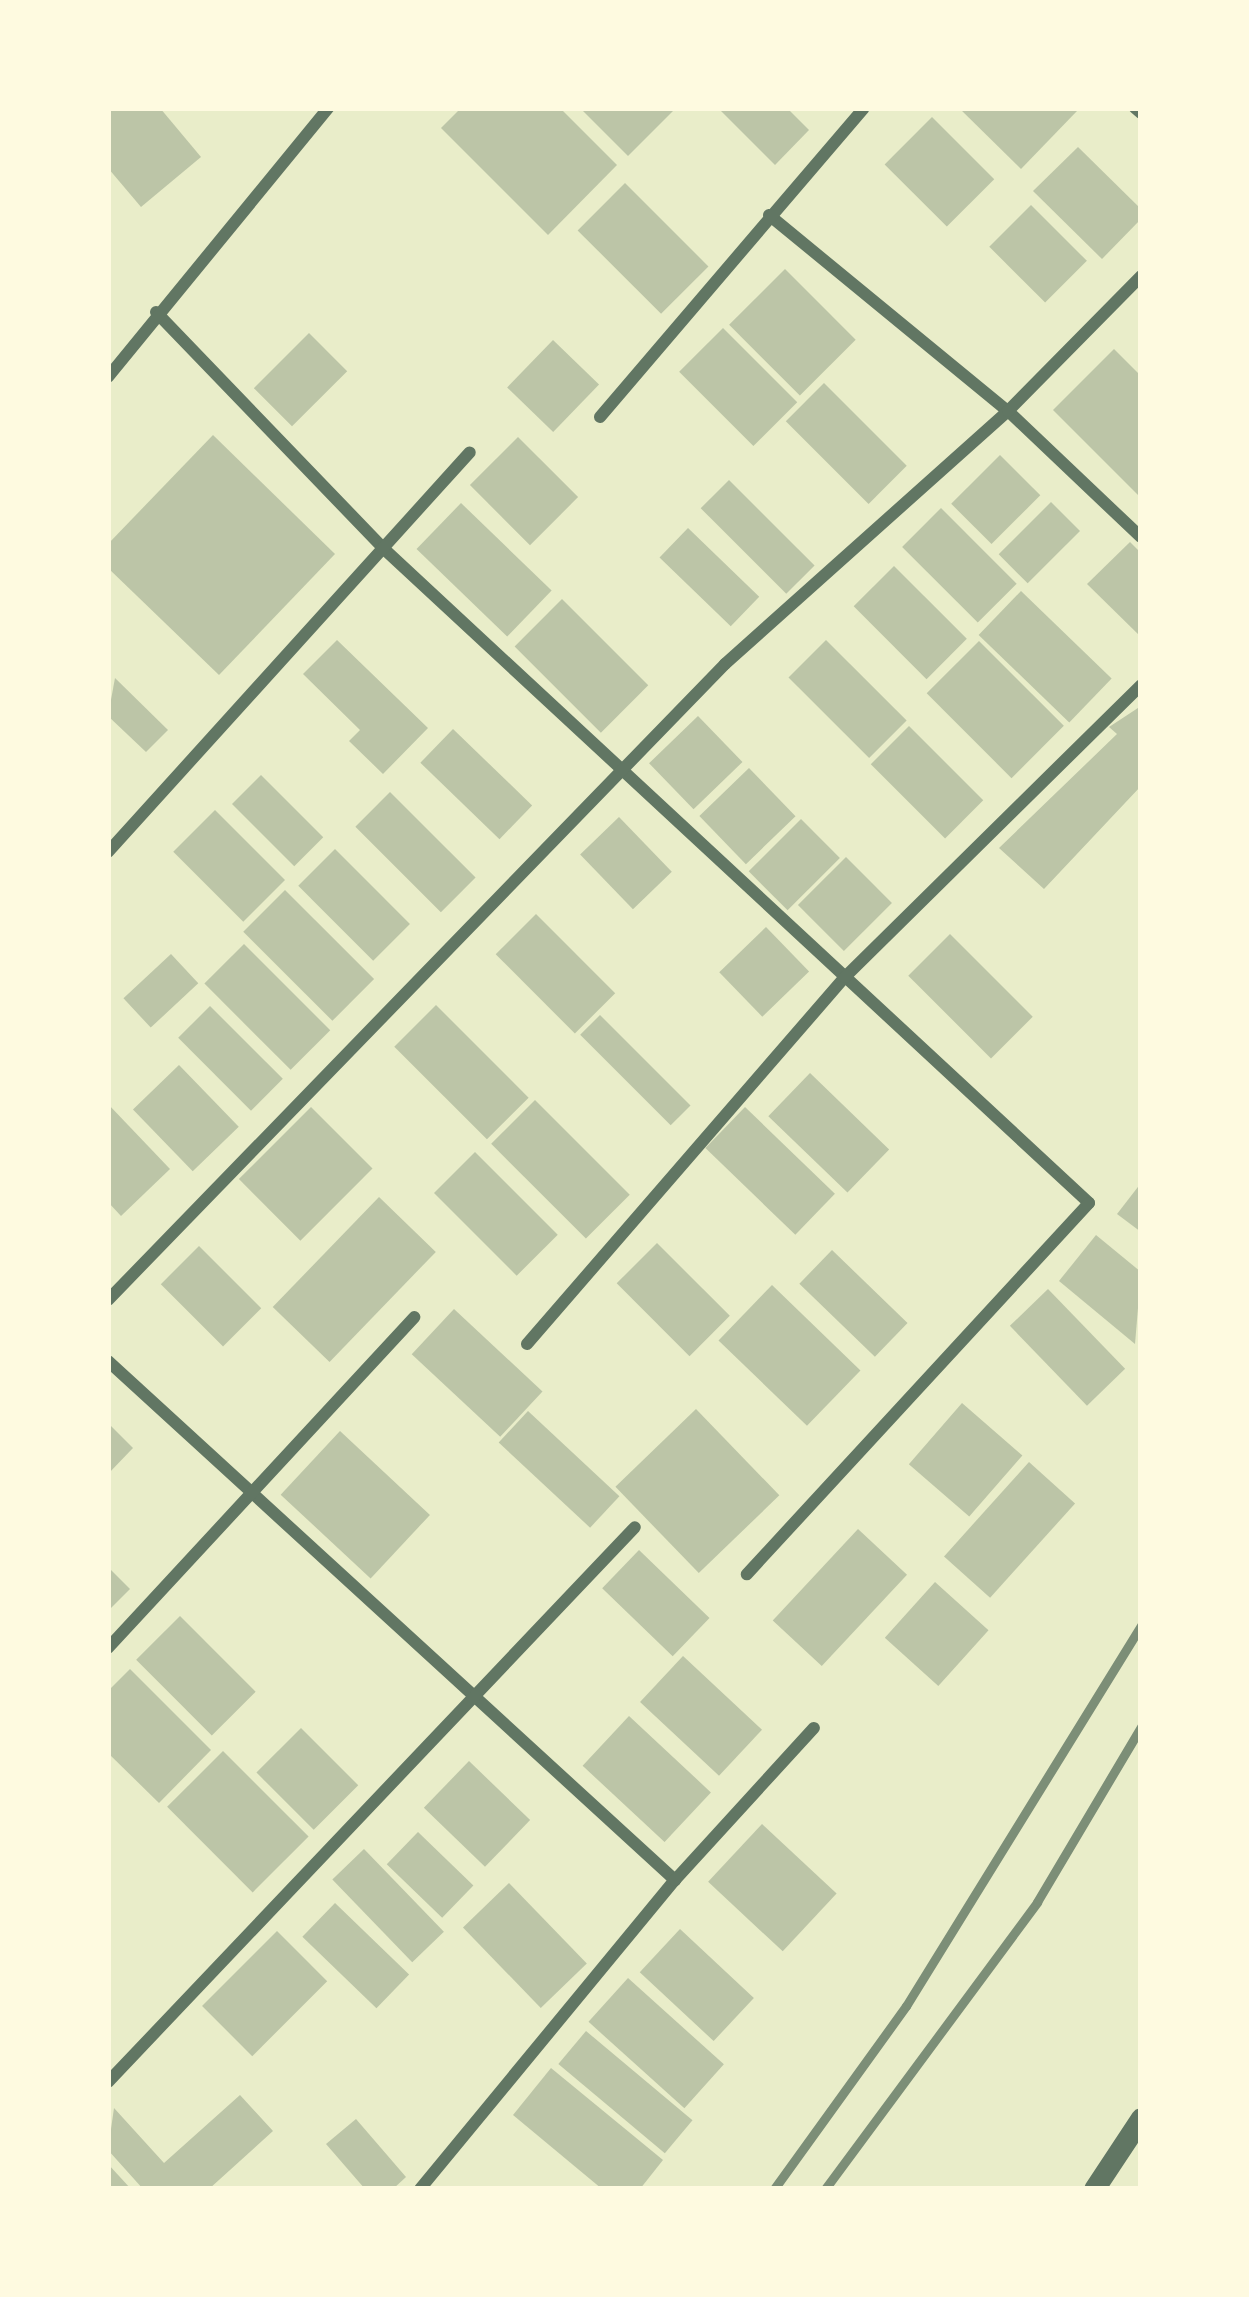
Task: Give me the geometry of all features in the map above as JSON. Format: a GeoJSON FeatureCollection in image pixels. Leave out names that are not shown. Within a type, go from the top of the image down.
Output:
{"type":"FeatureCollection","features":[{"type":"Feature","properties":{"kind":"street"},"geometry":{"type":"LineString","coordinates":[[108,377],[156,312],[328,108]]}},
{"type":"Feature","properties":{"kind":"street"},"geometry":{"type":"LineString","coordinates":[[600,417],[864,108]]}},
{"type":"Feature","properties":{"kind":"street"},"geometry":{"type":"LineString","coordinates":[[769,215],[1008,411],[1141,537]]}},
{"type":"Feature","properties":{"kind":"street"},"geometry":{"type":"LineString","coordinates":[[108,1300],[725,664],[1008,411],[1141,276]]}},
{"type":"Feature","properties":{"kind":"street"},"geometry":{"type":"LineString","coordinates":[[156,312],[383,548],[1089,1203],[747,1574]]}},
{"type":"Feature","properties":{"kind":"street"},"geometry":{"type":"LineString","coordinates":[[108,852],[470,452]]}},
{"type":"Feature","properties":{"kind":"street"},"geometry":{"type":"LineString","coordinates":[[527,1343],[845,977],[1141,685]]}},
{"type":"Feature","properties":{"kind":"street"},"geometry":{"type":"LineString","coordinates":[[108,1648],[255,1496],[415,1317]]}},
{"type":"Feature","properties":{"kind":"street"},"geometry":{"type":"LineString","coordinates":[[108,1361],[675,1880]]}},
{"type":"Feature","properties":{"kind":"street"},"geometry":{"type":"LineString","coordinates":[[108,2082],[634,1526]]}},
{"type":"Feature","properties":{"kind":"street"},"geometry":{"type":"LineString","coordinates":[[420,2189],[675,1880],[814,1729]]}},
{"type":"Feature","properties":{"kind":"street"},"geometry":{"type":"LineString","coordinates":[[1094,2189],[1141,2118]]}},
{"type":"Feature","properties":{"kind":"building"},"geometry":{"type":"Polygon","coordinates":[[[108,108],[160,108],[201,157],[141,207],[108,168],[108,108]]]}},
{"type":"Feature","properties":{"kind":"building"},"geometry":{"type":"Polygon","coordinates":[[[461,108],[560,108],[617,165],[548,235],[441,128],[461,108]]]}},
{"type":"Feature","properties":{"kind":"building"},"geometry":{"type":"Polygon","coordinates":[[[580,108],[676,108],[628,156],[580,108]]]}},
{"type":"Feature","properties":{"kind":"building"},"geometry":{"type":"Polygon","coordinates":[[[718,108],[787,108],[809,130],[775,165],[718,108]]]}},
{"type":"Feature","properties":{"kind":"building"},"geometry":{"type":"Polygon","coordinates":[[[959,108],[1073,108],[1077,111],[1021,169],[959,108]]]}},
{"type":"Feature","properties":{"kind":"building"},"geometry":{"type":"Polygon","coordinates":[[[932,117],[994,179],[947,227],[885,164],[932,117]]]}},
{"type":"Feature","properties":{"kind":"building"},"geometry":{"type":"Polygon","coordinates":[[[1078,147],[1141,209],[1141,219],[1102,259],[1033,191],[1078,147]]]}},
{"type":"Feature","properties":{"kind":"building"},"geometry":{"type":"Polygon","coordinates":[[[625,183],[708,266],[661,314],[578,230],[625,183]]]}},
{"type":"Feature","properties":{"kind":"building"},"geometry":{"type":"Polygon","coordinates":[[[1031,205],[1087,261],[1045,303],[989,247],[1031,205]]]}},
{"type":"Feature","properties":{"kind":"building"},"geometry":{"type":"Polygon","coordinates":[[[785,269],[856,340],[800,396],[729,325],[785,269]]]}},
{"type":"Feature","properties":{"kind":"building"},"geometry":{"type":"Polygon","coordinates":[[[723,328],[797,402],[753,446],[679,372],[723,328]]]}},
{"type":"Feature","properties":{"kind":"building"},"geometry":{"type":"Polygon","coordinates":[[[309,333],[347,371],[292,426],[254,388],[309,333]]]}},
{"type":"Feature","properties":{"kind":"building"},"geometry":{"type":"Polygon","coordinates":[[[553,340],[599,384],[553,432],[507,387],[553,340]]]}},
{"type":"Feature","properties":{"kind":"building"},"geometry":{"type":"Polygon","coordinates":[[[1114,349],[1141,376],[1141,498],[1053,410],[1114,349]]]}},
{"type":"Feature","properties":{"kind":"building"},"geometry":{"type":"Polygon","coordinates":[[[824,383],[907,466],[869,504],[786,421],[824,383]]]}},
{"type":"Feature","properties":{"kind":"building"},"geometry":{"type":"Polygon","coordinates":[[[213,435],[335,554],[219,675],[108,568],[108,544],[213,435]]]}},
{"type":"Feature","properties":{"kind":"building"},"geometry":{"type":"Polygon","coordinates":[[[518,437],[578,497],[530,545],[470,485],[518,437]]]}},
{"type":"Feature","properties":{"kind":"building"},"geometry":{"type":"Polygon","coordinates":[[[1000,455],[1040,495],[992,544],[951,504],[1000,455]]]}},
{"type":"Feature","properties":{"kind":"building"},"geometry":{"type":"Polygon","coordinates":[[[729,480],[815,566],[786,594],[701,508],[729,480]]]}},
{"type":"Feature","properties":{"kind":"building"},"geometry":{"type":"Polygon","coordinates":[[[1051,502],[1080,531],[1028,583],[999,554],[1051,502]]]}},
{"type":"Feature","properties":{"kind":"building"},"geometry":{"type":"Polygon","coordinates":[[[461,503],[552,591],[507,637],[417,549],[461,503]]]}},
{"type":"Feature","properties":{"kind":"building"},"geometry":{"type":"Polygon","coordinates":[[[941,508],[1017,584],[978,623],[902,547],[941,508]]]}},
{"type":"Feature","properties":{"kind":"building"},"geometry":{"type":"Polygon","coordinates":[[[688,528],[759,597],[731,626],[660,557],[688,528]]]}},
{"type":"Feature","properties":{"kind":"building"},"geometry":{"type":"Polygon","coordinates":[[[1130,542],[1141,553],[1141,637],[1087,584],[1130,542]]]}},
{"type":"Feature","properties":{"kind":"building"},"geometry":{"type":"Polygon","coordinates":[[[894,566],[967,639],[927,679],[854,606],[894,566]]]}},
{"type":"Feature","properties":{"kind":"building"},"geometry":{"type":"Polygon","coordinates":[[[1021,591],[1112,679],[1069,722],[979,635],[1021,591]]]}},
{"type":"Feature","properties":{"kind":"building"},"geometry":{"type":"Polygon","coordinates":[[[562,599],[648,685],[601,733],[515,646],[562,599]]]}},
{"type":"Feature","properties":{"kind":"building"},"geometry":{"type":"Polygon","coordinates":[[[337,640],[428,728],[383,774],[349,741],[360,730],[303,674],[337,640]]]}},
{"type":"Feature","properties":{"kind":"building"},"geometry":{"type":"Polygon","coordinates":[[[826,640],[907,721],[869,758],[789,677],[826,640]]]}},
{"type":"Feature","properties":{"kind":"building"},"geometry":{"type":"Polygon","coordinates":[[[979,641],[1064,726],[1012,778],[927,693],[979,641]]]}},
{"type":"Feature","properties":{"kind":"building"},"geometry":{"type":"Polygon","coordinates":[[[115,678],[168,730],[146,752],[108,716],[115,678]]]}},
{"type":"Feature","properties":{"kind":"building"},"geometry":{"type":"Polygon","coordinates":[[[1141,706],[1141,786],[1044,889],[999,848],[1117,734],[1109,727],[1141,706]]]}},
{"type":"Feature","properties":{"kind":"building"},"geometry":{"type":"Polygon","coordinates":[[[698,716],[742,762],[694,809],[649,763],[698,716]]]}},
{"type":"Feature","properties":{"kind":"building"},"geometry":{"type":"Polygon","coordinates":[[[909,726],[983,800],[945,838],[871,764],[909,726]]]}},
{"type":"Feature","properties":{"kind":"building"},"geometry":{"type":"Polygon","coordinates":[[[453,729],[532,805],[499,839],[420,763],[453,729]]]}},
{"type":"Feature","properties":{"kind":"building"},"geometry":{"type":"Polygon","coordinates":[[[749,768],[796,816],[746,864],[699,816],[749,768]]]}},
{"type":"Feature","properties":{"kind":"building"},"geometry":{"type":"Polygon","coordinates":[[[261,775],[323,837],[294,866],[232,804],[261,775]]]}},
{"type":"Feature","properties":{"kind":"building"},"geometry":{"type":"Polygon","coordinates":[[[390,792],[476,878],[441,912],[355,827],[390,792]]]}},
{"type":"Feature","properties":{"kind":"building"},"geometry":{"type":"Polygon","coordinates":[[[215,810],[285,880],[243,922],[173,852],[215,810]]]}},
{"type":"Feature","properties":{"kind":"building"},"geometry":{"type":"Polygon","coordinates":[[[619,817],[672,872],[633,909],[580,855],[619,817]]]}},
{"type":"Feature","properties":{"kind":"building"},"geometry":{"type":"Polygon","coordinates":[[[801,819],[840,858],[788,910],[749,871],[801,819]]]}},
{"type":"Feature","properties":{"kind":"building"},"geometry":{"type":"Polygon","coordinates":[[[335,849],[410,924],[373,961],[298,886],[335,849]]]}},
{"type":"Feature","properties":{"kind":"building"},"geometry":{"type":"Polygon","coordinates":[[[846,857],[892,903],[844,951],[798,905],[846,857]]]}},
{"type":"Feature","properties":{"kind":"building"},"geometry":{"type":"Polygon","coordinates":[[[285,890],[374,979],[332,1021],[243,932],[285,890]]]}},
{"type":"Feature","properties":{"kind":"building"},"geometry":{"type":"Polygon","coordinates":[[[536,914],[615,993],[575,1034],[496,954],[536,914]]]}},
{"type":"Feature","properties":{"kind":"building"},"geometry":{"type":"Polygon","coordinates":[[[766,927],[809,972],[762,1017],[719,972],[766,927]]]}},
{"type":"Feature","properties":{"kind":"building"},"geometry":{"type":"Polygon","coordinates":[[[950,934],[1033,1017],[991,1058],[908,976],[950,934]]]}},
{"type":"Feature","properties":{"kind":"building"},"geometry":{"type":"Polygon","coordinates":[[[244,944],[330,1030],[291,1070],[204,984],[244,944]]]}},
{"type":"Feature","properties":{"kind":"building"},"geometry":{"type":"Polygon","coordinates":[[[171,954],[198,983],[151,1028],[123,998],[171,954]]]}},
{"type":"Feature","properties":{"kind":"building"},"geometry":{"type":"Polygon","coordinates":[[[436,1005],[529,1098],[487,1139],[394,1047],[436,1005]]]}},
{"type":"Feature","properties":{"kind":"building"},"geometry":{"type":"Polygon","coordinates":[[[210,1006],[283,1079],[251,1111],[178,1038],[210,1006]]]}},
{"type":"Feature","properties":{"kind":"building"},"geometry":{"type":"Polygon","coordinates":[[[600,1015],[691,1106],[671,1125],[580,1035],[600,1015]]]}},
{"type":"Feature","properties":{"kind":"building"},"geometry":{"type":"Polygon","coordinates":[[[179,1065],[239,1127],[193,1171],[133,1109],[179,1065]]]}},
{"type":"Feature","properties":{"kind":"building"},"geometry":{"type":"Polygon","coordinates":[[[810,1073],[889,1149],[847,1193],[768,1116],[810,1073]]]}},
{"type":"Feature","properties":{"kind":"building"},"geometry":{"type":"Polygon","coordinates":[[[535,1100],[630,1195],[586,1239],[491,1144],[535,1100]]]}},
{"type":"Feature","properties":{"kind":"building"},"geometry":{"type":"Polygon","coordinates":[[[108,1104],[170,1169],[121,1216],[108,1202],[108,1104]]]}},
{"type":"Feature","properties":{"kind":"building"},"geometry":{"type":"Polygon","coordinates":[[[311,1107],[373,1169],[300,1241],[239,1179],[311,1107]]]}},
{"type":"Feature","properties":{"kind":"building"},"geometry":{"type":"Polygon","coordinates":[[[745,1107],[835,1194],[795,1235],[705,1148],[745,1107]]]}},
{"type":"Feature","properties":{"kind":"building"},"geometry":{"type":"Polygon","coordinates":[[[475,1152],[558,1235],[517,1276],[434,1193],[475,1152]]]}},
{"type":"Feature","properties":{"kind":"building"},"geometry":{"type":"Polygon","coordinates":[[[1141,1183],[1141,1232],[1117,1214],[1141,1183]]]}},
{"type":"Feature","properties":{"kind":"building"},"geometry":{"type":"Polygon","coordinates":[[[379,1197],[436,1252],[330,1362],[273,1307],[379,1197]]]}},
{"type":"Feature","properties":{"kind":"building"},"geometry":{"type":"Polygon","coordinates":[[[1096,1235],[1141,1272],[1135,1344],[1059,1281],[1096,1235]]]}},
{"type":"Feature","properties":{"kind":"building"},"geometry":{"type":"Polygon","coordinates":[[[657,1243],[730,1316],[690,1356],[617,1283],[657,1243]]]}},
{"type":"Feature","properties":{"kind":"building"},"geometry":{"type":"Polygon","coordinates":[[[199,1246],[261,1308],[223,1346],[161,1284],[199,1246]]]}},
{"type":"Feature","properties":{"kind":"building"},"geometry":{"type":"Polygon","coordinates":[[[832,1250],[908,1323],[875,1357],[799,1284],[832,1250]]]}},
{"type":"Feature","properties":{"kind":"building"},"geometry":{"type":"Polygon","coordinates":[[[772,1285],[860,1370],[807,1426],[719,1340],[772,1285]]]}},
{"type":"Feature","properties":{"kind":"building"},"geometry":{"type":"Polygon","coordinates":[[[1048,1289],[1125,1369],[1087,1406],[1010,1326],[1048,1289]]]}},
{"type":"Feature","properties":{"kind":"building"},"geometry":{"type":"Polygon","coordinates":[[[454,1309],[542,1392],[500,1437],[412,1354],[454,1309]]]}},
{"type":"Feature","properties":{"kind":"building"},"geometry":{"type":"Polygon","coordinates":[[[962,1403],[1022,1455],[969,1517],[909,1464],[962,1403]]]}},
{"type":"Feature","properties":{"kind":"building"},"geometry":{"type":"Polygon","coordinates":[[[696,1409],[779,1495],[699,1573],[615,1487],[696,1409]]]}},
{"type":"Feature","properties":{"kind":"building"},"geometry":{"type":"Polygon","coordinates":[[[528,1411],[619,1496],[590,1528],[499,1442],[528,1411]]]}},
{"type":"Feature","properties":{"kind":"building"},"geometry":{"type":"Polygon","coordinates":[[[108,1423],[133,1448],[108,1474],[108,1423]]]}},
{"type":"Feature","properties":{"kind":"building"},"geometry":{"type":"Polygon","coordinates":[[[340,1431],[430,1515],[371,1579],[281,1495],[340,1431]]]}},
{"type":"Feature","properties":{"kind":"building"},"geometry":{"type":"Polygon","coordinates":[[[1029,1462],[1075,1503],[990,1598],[944,1556],[1029,1462]]]}},
{"type":"Feature","properties":{"kind":"building"},"geometry":{"type":"Polygon","coordinates":[[[858,1529],[907,1575],[822,1666],[773,1620],[858,1529]]]}},
{"type":"Feature","properties":{"kind":"building"},"geometry":{"type":"Polygon","coordinates":[[[639,1550],[709,1618],[673,1656],[602,1588],[639,1550]]]}},
{"type":"Feature","properties":{"kind":"building"},"geometry":{"type":"Polygon","coordinates":[[[108,1567],[130,1589],[108,1611],[108,1567]]]}},
{"type":"Feature","properties":{"kind":"building"},"geometry":{"type":"Polygon","coordinates":[[[935,1582],[989,1630],[938,1686],[885,1638],[935,1582]]]}},
{"type":"Feature","properties":{"kind":"building"},"geometry":{"type":"Polygon","coordinates":[[[180,1616],[256,1692],[212,1736],[136,1660],[180,1616]]]}},
{"type":"Feature","properties":{"kind":"building"},"geometry":{"type":"Polygon","coordinates":[[[683,1656],[762,1730],[719,1776],[640,1702],[683,1656]]]}},
{"type":"Feature","properties":{"kind":"building"},"geometry":{"type":"Polygon","coordinates":[[[130,1669],[211,1750],[159,1803],[108,1753],[108,1691],[130,1669]]]}},
{"type":"Feature","properties":{"kind":"building"},"geometry":{"type":"Polygon","coordinates":[[[629,1716],[711,1792],[665,1842],[583,1766],[629,1716]]]}},
{"type":"Feature","properties":{"kind":"building"},"geometry":{"type":"Polygon","coordinates":[[[301,1728],[358,1785],[314,1830],[256,1773],[301,1728]]]}},
{"type":"Feature","properties":{"kind":"building"},"geometry":{"type":"Polygon","coordinates":[[[223,1751],[309,1837],[253,1892],[167,1807],[223,1751]]]}},
{"type":"Feature","properties":{"kind":"building"},"geometry":{"type":"Polygon","coordinates":[[[469,1761],[530,1820],[485,1867],[424,1808],[469,1761]]]}},
{"type":"Feature","properties":{"kind":"building"},"geometry":{"type":"Polygon","coordinates":[[[762,1824],[837,1894],[783,1951],[708,1882],[762,1824]]]}},
{"type":"Feature","properties":{"kind":"building"},"geometry":{"type":"Polygon","coordinates":[[[418,1832],[473,1885],[442,1918],[387,1864],[418,1832]]]}},
{"type":"Feature","properties":{"kind":"building"},"geometry":{"type":"Polygon","coordinates":[[[364,1849],[444,1932],[412,1962],[332,1880],[364,1849]]]}},
{"type":"Feature","properties":{"kind":"building"},"geometry":{"type":"Polygon","coordinates":[[[509,1883],[587,1964],[541,2008],[463,1927],[509,1883]]]}},
{"type":"Feature","properties":{"kind":"building"},"geometry":{"type":"Polygon","coordinates":[[[335,1903],[409,1975],[376,2008],[302,1937],[335,1903]]]}},
{"type":"Feature","properties":{"kind":"building"},"geometry":{"type":"Polygon","coordinates":[[[680,1929],[754,1998],[714,2041],[640,1972],[680,1929]]]}},
{"type":"Feature","properties":{"kind":"building"},"geometry":{"type":"Polygon","coordinates":[[[277,1931],[327,1981],[252,2056],[202,2006],[277,1931]]]}},
{"type":"Feature","properties":{"kind":"building"},"geometry":{"type":"Polygon","coordinates":[[[628,1978],[724,2064],[684,2108],[589,2022],[628,1978]]]}},
{"type":"Feature","properties":{"kind":"building"},"geometry":{"type":"Polygon","coordinates":[[[586,2031],[692,2120],[665,2153],[558,2064],[586,2031]]]}},
{"type":"Feature","properties":{"kind":"building"},"geometry":{"type":"Polygon","coordinates":[[[551,2068],[663,2160],[640,2189],[602,2189],[513,2115],[551,2068]]]}},
{"type":"Feature","properties":{"kind":"building"},"geometry":{"type":"Polygon","coordinates":[[[240,2095],[273,2131],[209,2189],[143,2189],[108,2150],[114,2108],[164,2163],[240,2095]]]}},
{"type":"Feature","properties":{"kind":"building"},"geometry":{"type":"Polygon","coordinates":[[[356,2119],[406,2177],[393,2189],[365,2189],[326,2144],[356,2119]]]}},
{"type":"Feature","properties":{"kind":"building"},"geometry":{"type":"Polygon","coordinates":[[[108,2164],[131,2189],[108,2189],[108,2164]]]}},
{"type":"Feature","properties":{"kind":"railway"},"geometry":{"type":"LineString","coordinates":[[774,2189],[906,2006],[1141,1625]]}},
{"type":"Feature","properties":{"kind":"railway"},"geometry":{"type":"LineString","coordinates":[[825,2189],[1037,1902],[1141,1727]]}}]}
